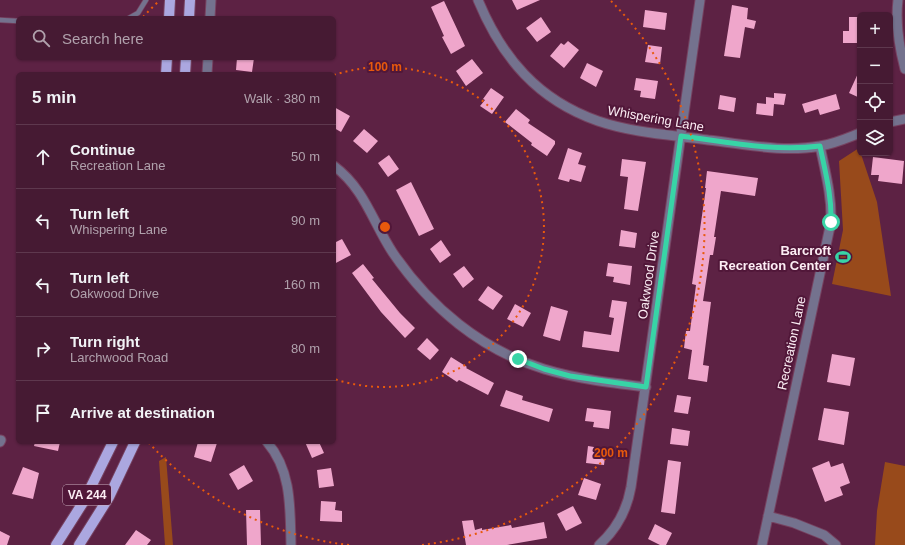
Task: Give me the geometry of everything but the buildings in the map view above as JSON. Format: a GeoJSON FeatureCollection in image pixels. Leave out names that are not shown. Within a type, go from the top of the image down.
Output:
{"type":"FeatureCollection","features":[{"type":"Feature","properties":{"kind":"main road"},"geometry":{"type":"LineString","coordinates":[[169,16],[170,0]]}},
{"type":"Feature","properties":{"kind":"main road"},"geometry":{"type":"LineString","coordinates":[[189,16],[190,0]]}},
{"type":"Feature","properties":{"kind":"main road"},"geometry":{"type":"LineString","coordinates":[[166,72],[167,60]]}},
{"type":"Feature","properties":{"kind":"main road"},"geometry":{"type":"LineString","coordinates":[[186,60],[186,72]]}},
{"type":"Feature","properties":{"kind":"main road","name":"VA 244"},"geometry":{"type":"LineString","coordinates":[[56,545],[84,501],[112,444]]}},
{"type":"Feature","properties":{"kind":"main road","name":"VA 244"},"geometry":{"type":"LineString","coordinates":[[79,545],[109,497],[134,444]]}},
{"type":"Feature","properties":{"kind":"street"},"geometry":{"type":"LineString","coordinates":[[210,16],[211,0]]}},
{"type":"Feature","properties":{"kind":"street","name":"Whispering Lane"},"geometry":{"type":"LineString","coordinates":[[478,0],[490,27],[509,58],[523,74],[560,103],[580,114],[610,124],[635,130],[772,148],[801,149],[820,146],[857,134]]}},
{"type":"Feature","properties":{"kind":"street","name":"Oakwood Drive"},"geometry":{"type":"LineString","coordinates":[[599,545],[606,539],[616,526],[624,513],[629,497],[646,387],[700,0]]}},
{"type":"Feature","properties":{"kind":"street"},"geometry":{"type":"LineString","coordinates":[[898,0],[896,12],[897,32],[905,69]]}},
{"type":"Feature","properties":{"kind":"street"},"geometry":{"type":"LineString","coordinates":[[207,72],[208,60]]}},
{"type":"Feature","properties":{"kind":"street"},"geometry":{"type":"LineString","coordinates":[[893,121],[905,119]]}},
{"type":"Feature","properties":{"kind":"street","name":"Recreation Lane"},"geometry":{"type":"LineString","coordinates":[[762,545],[831,222],[830,194],[820,146]]}},
{"type":"Feature","properties":{"kind":"street"},"geometry":{"type":"LineString","coordinates":[[336,168],[350,181],[361,195],[385,240],[405,271],[438,307],[466,330],[511,356],[544,369],[570,376],[646,387]]}},
{"type":"Feature","properties":{"kind":"street"},"geometry":{"type":"LineString","coordinates":[[267,444],[277,458],[284,473],[288,490],[290,545]]}},
{"type":"Feature","properties":{"kind":"street"},"geometry":{"type":"LineString","coordinates":[[768,516],[794,523],[824,535],[836,545]]}},
{"type":"Feature","properties":{"kind":"lane"},"geometry":{"type":"LineString","coordinates":[[133,16],[138,13],[146,0]]}},
{"type":"Feature","properties":{"kind":"lane"},"geometry":{"type":"LineString","coordinates":[[0,20],[16,21]]}},
{"type":"Feature","properties":{"kind":"shaded area"},"geometry":{"type":"Polygon","coordinates":[[[857,149],[857,156],[862,156],[877,202],[891,296],[832,284],[843,230],[839,161],[857,149]]]}},
{"type":"Feature","properties":{"kind":"shaded area"},"geometry":{"type":"Polygon","coordinates":[[[166,457],[173,545],[165,545],[159,461],[166,457]]]}},
{"type":"Feature","properties":{"kind":"shaded area"},"geometry":{"type":"Polygon","coordinates":[[[885,462],[905,466],[905,545],[875,545],[877,511],[885,462]]]}},
{"type":"Feature","properties":{"kind":"place","name":"Barcroft Recreation Center"},"geometry":{"type":"Point","coordinates":[843,257]}},
{"type":"Feature","properties":{"kind":"route"},"geometry":{"type":"LineString","coordinates":[[518,359],[544,369],[570,376],[646,387],[681,136],[772,148],[801,149],[820,146],[830,194],[831,222]]}}]}
